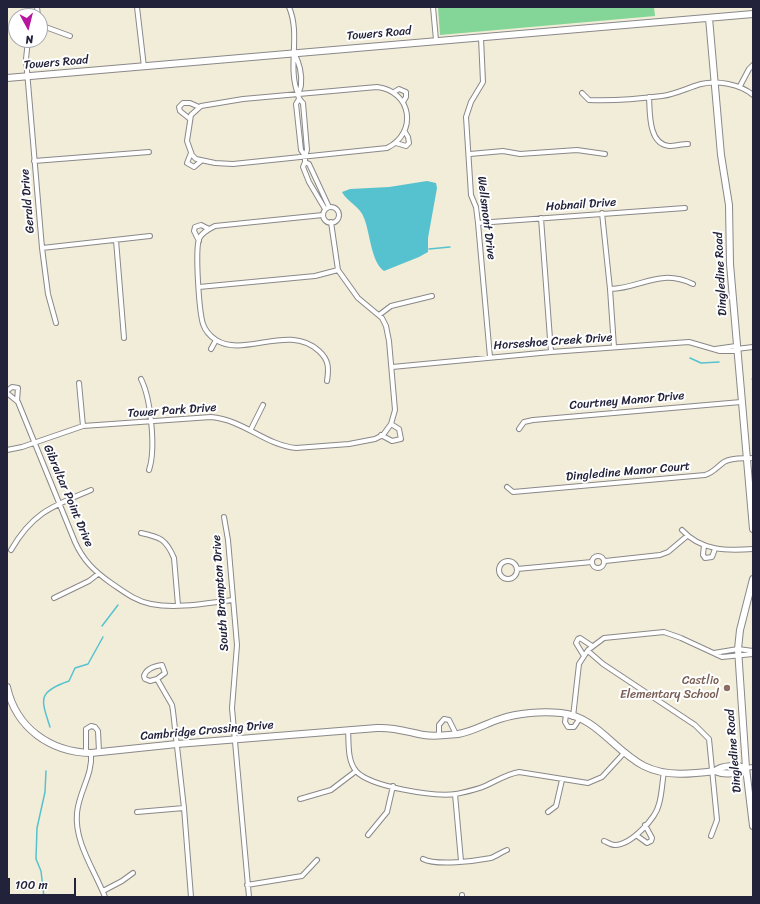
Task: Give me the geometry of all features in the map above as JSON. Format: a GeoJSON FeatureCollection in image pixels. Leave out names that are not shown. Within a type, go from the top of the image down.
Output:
{"type":"FeatureCollection","features":[{"type":"Feature","properties":{"kind":"street"},"geometry":{"type":"LineString","coordinates":[[137,7],[144,67]]}},
{"type":"Feature","properties":{"kind":"street"},"geometry":{"type":"LineString","coordinates":[[289,7],[292,18],[294,53],[299,63],[302,86],[298,94],[299,99],[303,103],[307,150],[304,167],[309,182],[325,209]]}},
{"type":"Feature","properties":{"kind":"street"},"geometry":{"type":"LineString","coordinates":[[433,7],[436,40]]}},
{"type":"Feature","properties":{"kind":"street","name":"Towers Road"},"geometry":{"type":"LineString","coordinates":[[7,78],[753,14]]}},
{"type":"Feature","properties":{"kind":"street","name":"Dingledine Road"},"geometry":{"type":"LineString","coordinates":[[709,18],[721,155],[729,205],[730,264],[736,349],[741,402],[750,458],[753,529]]}},
{"type":"Feature","properties":{"kind":"street"},"geometry":{"type":"LineString","coordinates":[[48,28],[70,36]]}},
{"type":"Feature","properties":{"kind":"street","name":"Wellsmont Drive"},"geometry":{"type":"LineString","coordinates":[[481,38],[483,82],[471,102],[466,117],[470,154],[471,195],[476,207],[478,223],[490,357]]}},
{"type":"Feature","properties":{"kind":"street","name":"Gerald Drive"},"geometry":{"type":"LineString","coordinates":[[26,48],[27,77],[42,248],[47,292],[56,323]]}},
{"type":"Feature","properties":{"kind":"street"},"geometry":{"type":"LineString","coordinates":[[740,86],[753,64]]}},
{"type":"Feature","properties":{"kind":"street"},"geometry":{"type":"LineString","coordinates":[[582,93],[589,100],[612,101],[649,98],[671,94],[703,84],[714,83],[740,86],[753,95]]}},
{"type":"Feature","properties":{"kind":"street"},"geometry":{"type":"LineString","coordinates":[[396,143],[406,146],[409,143],[405,132],[406,115],[403,102],[394,92],[377,87],[219,102],[199,108],[191,115],[187,141],[191,153],[201,161],[233,164],[382,149],[396,143],[405,132]]}},
{"type":"Feature","properties":{"kind":"street"},"geometry":{"type":"LineString","coordinates":[[394,92],[399,89],[406,92],[406,97],[403,102]]}},
{"type":"Feature","properties":{"kind":"street"},"geometry":{"type":"LineString","coordinates":[[649,98],[652,129],[657,138],[662,143],[670,146],[688,144]]}},
{"type":"Feature","properties":{"kind":"street"},"geometry":{"type":"LineString","coordinates":[[190,119],[180,111],[179,107],[183,103],[190,103],[199,108]]}},
{"type":"Feature","properties":{"kind":"street"},"geometry":{"type":"LineString","coordinates":[[470,154],[503,151],[520,154],[577,150],[605,154]]}},
{"type":"Feature","properties":{"kind":"street"},"geometry":{"type":"LineString","coordinates":[[34,161],[149,152]]}},
{"type":"Feature","properties":{"kind":"street"},"geometry":{"type":"LineString","coordinates":[[191,153],[187,163],[190,166],[198,165],[201,161]]}},
{"type":"Feature","properties":{"kind":"street"},"geometry":{"type":"LineString","coordinates":[[306,162],[309,164],[329,207]]}},
{"type":"Feature","properties":{"kind":"street"},"geometry":{"type":"LineString","coordinates":[[329,207],[334,208],[339,214],[336,220],[331,222],[326,221],[323,215],[325,209],[329,207]]}},
{"type":"Feature","properties":{"kind":"street","name":"Hobnail Drive"},"geometry":{"type":"LineString","coordinates":[[478,223],[685,208]]}},
{"type":"Feature","properties":{"kind":"street"},"geometry":{"type":"LineString","coordinates":[[602,213],[610,289],[614,348]]}},
{"type":"Feature","properties":{"kind":"street"},"geometry":{"type":"LineString","coordinates":[[323,215],[215,226],[205,231],[199,241],[196,260],[203,325],[216,340],[232,344],[289,339],[303,342],[316,349],[327,360],[328,368],[326,381]]}},
{"type":"Feature","properties":{"kind":"street"},"geometry":{"type":"LineString","coordinates":[[541,218],[551,352]]}},
{"type":"Feature","properties":{"kind":"street"},"geometry":{"type":"LineString","coordinates":[[331,222],[338,270],[358,298],[379,316],[386,326],[392,367],[395,410],[391,424],[399,429],[401,432],[401,439],[392,441],[381,435]]}},
{"type":"Feature","properties":{"kind":"street"},"geometry":{"type":"LineString","coordinates":[[199,241],[194,231],[195,227],[200,225],[209,229]]}},
{"type":"Feature","properties":{"kind":"street"},"geometry":{"type":"LineString","coordinates":[[42,248],[150,236]]}},
{"type":"Feature","properties":{"kind":"street"},"geometry":{"type":"LineString","coordinates":[[116,240],[124,338]]}},
{"type":"Feature","properties":{"kind":"street"},"geometry":{"type":"LineString","coordinates":[[199,287],[315,276],[338,270]]}},
{"type":"Feature","properties":{"kind":"street"},"geometry":{"type":"LineString","coordinates":[[610,289],[628,287],[651,279],[680,278],[693,284]]}},
{"type":"Feature","properties":{"kind":"street"},"geometry":{"type":"LineString","coordinates":[[379,316],[391,306],[432,296]]}},
{"type":"Feature","properties":{"kind":"street"},"geometry":{"type":"LineString","coordinates":[[210,349],[216,340]]}},
{"type":"Feature","properties":{"kind":"street","name":"Horseshoe Creek Drive"},"geometry":{"type":"LineString","coordinates":[[392,367],[490,357],[689,342],[715,350],[753,347]]}},
{"type":"Feature","properties":{"kind":"street"},"geometry":{"type":"LineString","coordinates":[[141,379],[148,394],[153,454],[149,470]]}},
{"type":"Feature","properties":{"kind":"street"},"geometry":{"type":"LineString","coordinates":[[79,383],[83,426]]}},
{"type":"Feature","properties":{"kind":"street","name":"Gibraltar Point Drive"},"geometry":{"type":"LineString","coordinates":[[17,401],[18,388],[12,387],[7,392],[17,401],[80,554],[98,574],[138,600],[150,604],[178,605],[233,600]]}},
{"type":"Feature","properties":{"kind":"street","name":"Courtney Manor Drive"},"geometry":{"type":"LineString","coordinates":[[519,429],[524,422],[533,420],[741,402]]}},
{"type":"Feature","properties":{"kind":"street"},"geometry":{"type":"LineString","coordinates":[[251,429],[263,405]]}},
{"type":"Feature","properties":{"kind":"street","name":"Tower Park Drive"},"geometry":{"type":"LineString","coordinates":[[7,450],[83,426],[225,418],[251,429],[268,439],[287,447],[296,448],[365,442],[381,435],[391,424]]}},
{"type":"Feature","properties":{"kind":"street","name":"Dingledine Manor Court"},"geometry":{"type":"LineString","coordinates":[[507,487],[513,492],[705,475],[711,473],[729,460],[750,458]]}},
{"type":"Feature","properties":{"kind":"street"},"geometry":{"type":"LineString","coordinates":[[11,550],[21,532],[30,522],[43,512],[59,503],[91,490]]}},
{"type":"Feature","properties":{"kind":"street","name":"South Brampton Drive"},"geometry":{"type":"LineString","coordinates":[[224,517],[228,540],[237,645],[232,691],[249,897]]}},
{"type":"Feature","properties":{"kind":"street"},"geometry":{"type":"LineString","coordinates":[[682,530],[687,536],[715,550],[731,551],[753,549]]}},
{"type":"Feature","properties":{"kind":"street"},"geometry":{"type":"LineString","coordinates":[[141,533],[161,538],[172,553],[174,558],[178,605]]}},
{"type":"Feature","properties":{"kind":"street"},"geometry":{"type":"LineString","coordinates":[[604,561],[660,555],[668,552],[687,536]]}},
{"type":"Feature","properties":{"kind":"street"},"geometry":{"type":"LineString","coordinates":[[704,545],[703,555],[705,558],[712,558],[715,550]]}},
{"type":"Feature","properties":{"kind":"street"},"geometry":{"type":"LineString","coordinates":[[517,569],[592,562],[594,558],[598,556],[602,556],[604,565],[598,568],[595,567],[592,562]]}},
{"type":"Feature","properties":{"kind":"street"},"geometry":{"type":"LineString","coordinates":[[506,561],[514,563],[517,569],[514,577],[508,579],[502,577],[499,572],[499,567],[506,561]]}},
{"type":"Feature","properties":{"kind":"street"},"geometry":{"type":"LineString","coordinates":[[54,598],[89,581],[98,574]]}},
{"type":"Feature","properties":{"kind":"street","name":"Dingledine Road"},"geometry":{"type":"LineString","coordinates":[[753,579],[740,630],[738,649],[746,768],[753,826]]}},
{"type":"Feature","properties":{"kind":"street"},"geometry":{"type":"LineString","coordinates":[[573,716],[578,671],[584,656],[592,646],[604,638],[664,632],[681,638],[722,657],[738,657],[753,652]]}},
{"type":"Feature","properties":{"kind":"street"},"geometry":{"type":"LineString","coordinates":[[584,656],[576,647],[578,639],[580,638],[592,646]]}},
{"type":"Feature","properties":{"kind":"street"},"geometry":{"type":"LineString","coordinates":[[714,653],[738,649],[753,652]]}},
{"type":"Feature","properties":{"kind":"street"},"geometry":{"type":"LineString","coordinates":[[588,651],[603,664],[695,725],[706,734],[710,744],[714,772],[717,820],[711,836]]}},
{"type":"Feature","properties":{"kind":"street"},"geometry":{"type":"LineString","coordinates":[[157,665],[162,665],[165,672],[157,679],[150,681],[145,679],[145,672],[157,665]]}},
{"type":"Feature","properties":{"kind":"street"},"geometry":{"type":"LineString","coordinates":[[157,679],[172,705],[184,808],[191,897]]}},
{"type":"Feature","properties":{"kind":"street","name":"Cambridge Crossing Drive"},"geometry":{"type":"LineString","coordinates":[[7,687],[14,708],[25,724],[39,738],[63,748],[89,753],[176,744],[348,730],[388,728],[425,735],[456,734],[509,716],[536,713],[566,715],[580,718],[599,729],[624,753],[644,766],[664,772],[686,774],[714,772],[720,768],[740,766],[746,768]]}},
{"type":"Feature","properties":{"kind":"street"},"geometry":{"type":"LineString","coordinates":[[566,715],[565,722],[568,727],[574,727],[580,718]]}},
{"type":"Feature","properties":{"kind":"street"},"geometry":{"type":"LineString","coordinates":[[440,735],[439,725],[444,719],[449,720],[456,734]]}},
{"type":"Feature","properties":{"kind":"street"},"geometry":{"type":"LineString","coordinates":[[99,752],[98,731],[95,727],[91,726],[86,729],[91,770],[80,796],[77,813],[77,825],[80,839],[105,897]]}},
{"type":"Feature","properties":{"kind":"street"},"geometry":{"type":"LineString","coordinates":[[348,730],[350,758],[356,771],[363,777],[372,781],[427,794],[455,794],[483,787],[512,773],[519,772],[581,783],[595,781],[602,777],[624,753]]}},
{"type":"Feature","properties":{"kind":"street"},"geometry":{"type":"LineString","coordinates":[[746,768],[753,767]]}},
{"type":"Feature","properties":{"kind":"street"},"geometry":{"type":"LineString","coordinates":[[300,798],[331,790],[356,771]]}},
{"type":"Feature","properties":{"kind":"street"},"geometry":{"type":"LineString","coordinates":[[604,841],[612,845],[621,844],[636,835],[653,816],[660,803],[664,772]]}},
{"type":"Feature","properties":{"kind":"street"},"geometry":{"type":"LineString","coordinates":[[548,812],[556,806],[562,780]]}},
{"type":"Feature","properties":{"kind":"street"},"geometry":{"type":"LineString","coordinates":[[368,835],[387,812],[393,786]]}},
{"type":"Feature","properties":{"kind":"street"},"geometry":{"type":"LineString","coordinates":[[455,794],[461,861]]}},
{"type":"Feature","properties":{"kind":"street"},"geometry":{"type":"LineString","coordinates":[[137,812],[184,808]]}},
{"type":"Feature","properties":{"kind":"street"},"geometry":{"type":"LineString","coordinates":[[636,835],[643,842],[647,843],[651,841],[652,838],[645,825]]}},
{"type":"Feature","properties":{"kind":"street"},"geometry":{"type":"LineString","coordinates":[[423,859],[430,863],[491,858],[508,850]]}},
{"type":"Feature","properties":{"kind":"street"},"geometry":{"type":"LineString","coordinates":[[248,885],[302,876],[317,860]]}},
{"type":"Feature","properties":{"kind":"street"},"geometry":{"type":"LineString","coordinates":[[102,891],[122,881],[133,873]]}},
{"type":"Feature","properties":{"kind":"green space"},"geometry":{"type":"Polygon","coordinates":[[[438,7],[654,7],[655,16],[440,35],[438,7]]]}},
{"type":"Feature","properties":{"kind":"water"},"geometry":{"type":"Polygon","coordinates":[[[427,181],[436,183],[437,188],[428,238],[428,252],[384,271],[376,261],[366,224],[360,210],[347,199],[342,192],[350,189],[389,187],[427,181]]]}},
{"type":"Feature","properties":{"kind":"waterway"},"geometry":{"type":"LineString","coordinates":[[429,249],[450,247]]}},
{"type":"Feature","properties":{"kind":"waterway"},"geometry":{"type":"LineString","coordinates":[[690,358],[701,363],[719,362]]}},
{"type":"Feature","properties":{"kind":"waterway"},"geometry":{"type":"LineString","coordinates":[[102,626],[118,605]]}},
{"type":"Feature","properties":{"kind":"waterway"},"geometry":{"type":"LineString","coordinates":[[50,727],[45,710],[44,698],[51,689],[69,681],[75,668],[88,664],[103,637]]}},
{"type":"Feature","properties":{"kind":"waterway"},"geometry":{"type":"LineString","coordinates":[[44,897],[41,871],[36,859],[37,828],[45,792],[46,771]]}},
{"type":"Feature","properties":{"kind":"place","name":"Castlio Elementary School"},"geometry":{"type":"Point","coordinates":[727,688]}}]}
